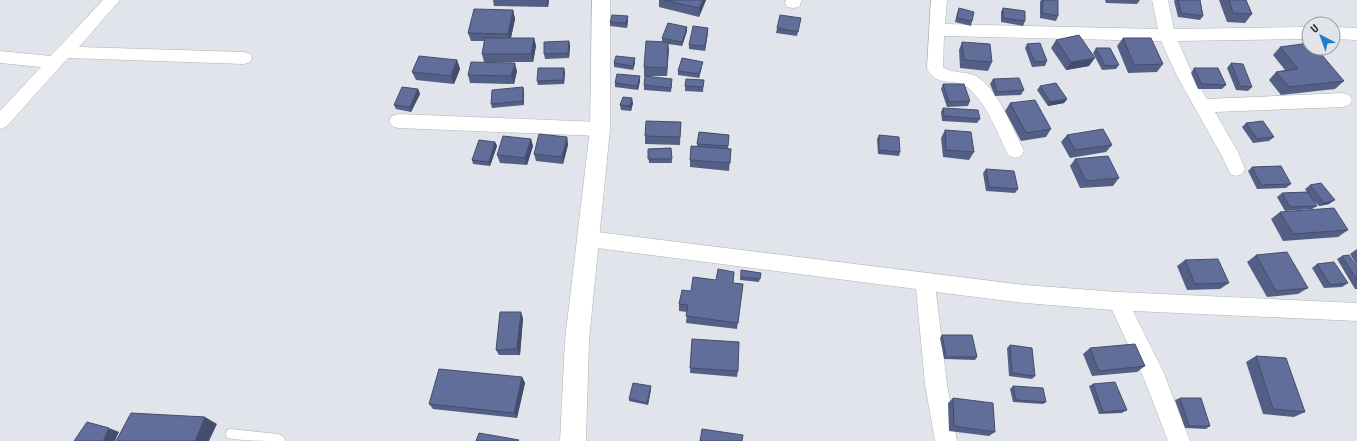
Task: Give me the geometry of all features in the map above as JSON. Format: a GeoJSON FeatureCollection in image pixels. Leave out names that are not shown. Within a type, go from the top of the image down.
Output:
{"type":"FeatureCollection","features":[{"type":"Feature","properties":{"kind":"street"},"geometry":{"type":"LineString","coordinates":[[0,122],[112,0]]}},
{"type":"Feature","properties":{"kind":"street"},"geometry":{"type":"LineString","coordinates":[[573,441],[577,340],[600,129],[601,0]]}},
{"type":"Feature","properties":{"kind":"street"},"geometry":{"type":"LineString","coordinates":[[939,0],[936,30],[935,69],[940,74],[971,81],[989,101],[1015,151]]}},
{"type":"Feature","properties":{"kind":"street"},"geometry":{"type":"LineString","coordinates":[[1160,0],[1168,35],[1186,76],[1232,157],[1236,169]]}},
{"type":"Feature","properties":{"kind":"street"},"geometry":{"type":"LineString","coordinates":[[936,30],[1168,35],[1301,33]]}},
{"type":"Feature","properties":{"kind":"street"},"geometry":{"type":"LineString","coordinates":[[1341,34],[1357,34]]}},
{"type":"Feature","properties":{"kind":"street"},"geometry":{"type":"LineString","coordinates":[[0,57],[244,58]]}},
{"type":"Feature","properties":{"kind":"street"},"geometry":{"type":"LineString","coordinates":[[1203,106],[1343,100]]}},
{"type":"Feature","properties":{"kind":"street"},"geometry":{"type":"LineString","coordinates":[[398,121],[600,129]]}},
{"type":"Feature","properties":{"kind":"street"},"geometry":{"type":"LineString","coordinates":[[589,239],[925,283],[1025,294],[1118,301],[1357,312]]}},
{"type":"Feature","properties":{"kind":"street"},"geometry":{"type":"LineString","coordinates":[[925,283],[936,384],[946,441]]}},
{"type":"Feature","properties":{"kind":"street"},"geometry":{"type":"LineString","coordinates":[[1118,301],[1155,378],[1179,441]]}},
{"type":"Feature","properties":{"kind":"lane"},"geometry":{"type":"LineString","coordinates":[[231,434],[278,439],[280,441]]}},
{"type":"Feature","properties":{"kind":"building"},"geometry":{"type":"Polygon","coordinates":[[[664,0],[703,0],[699,8],[664,0]]]}},
{"type":"Feature","properties":{"kind":"building"},"geometry":{"type":"Polygon","coordinates":[[[1043,0],[1058,0],[1058,16],[1042,13],[1043,0]]]}},
{"type":"Feature","properties":{"kind":"building"},"geometry":{"type":"Polygon","coordinates":[[[1178,0],[1200,0],[1203,16],[1181,13],[1178,0]]]}},
{"type":"Feature","properties":{"kind":"building"},"geometry":{"type":"Polygon","coordinates":[[[1229,0],[1246,0],[1252,14],[1233,13],[1229,0]]]}},
{"type":"Feature","properties":{"kind":"building"},"geometry":{"type":"Polygon","coordinates":[[[959,8],[974,12],[972,21],[957,18],[959,8]]]}},
{"type":"Feature","properties":{"kind":"building"},"geometry":{"type":"Polygon","coordinates":[[[1003,8],[1025,11],[1025,21],[1003,18],[1003,8]]]}},
{"type":"Feature","properties":{"kind":"building"},"geometry":{"type":"Polygon","coordinates":[[[474,9],[513,10],[508,34],[468,33],[474,9]]]}},
{"type":"Feature","properties":{"kind":"building"},"geometry":{"type":"Polygon","coordinates":[[[612,15],[628,16],[626,23],[610,22],[612,15]]]}},
{"type":"Feature","properties":{"kind":"building"},"geometry":{"type":"Polygon","coordinates":[[[780,15],[801,18],[798,32],[777,28],[780,15]]]}},
{"type":"Feature","properties":{"kind":"building"},"geometry":{"type":"Polygon","coordinates":[[[668,23],[687,27],[682,42],[662,38],[668,23]]]}},
{"type":"Feature","properties":{"kind":"building"},"geometry":{"type":"Polygon","coordinates":[[[693,26],[708,28],[705,46],[689,45],[693,26]]]}},
{"type":"Feature","properties":{"kind":"building"},"geometry":{"type":"Polygon","coordinates":[[[1079,35],[1095,58],[1071,62],[1056,40],[1079,35]]]}},
{"type":"Feature","properties":{"kind":"building"},"geometry":{"type":"Polygon","coordinates":[[[485,38],[534,38],[531,54],[482,54],[485,38]]]}},
{"type":"Feature","properties":{"kind":"building"},"geometry":{"type":"Polygon","coordinates":[[[1123,38],[1151,38],[1163,64],[1134,65],[1123,38]]]}},
{"type":"Feature","properties":{"kind":"building"},"geometry":{"type":"Polygon","coordinates":[[[569,41],[568,53],[544,54],[544,42],[569,41]]]}},
{"type":"Feature","properties":{"kind":"building"},"geometry":{"type":"Polygon","coordinates":[[[646,41],[668,42],[667,68],[644,67],[646,41]]]}},
{"type":"Feature","properties":{"kind":"building"},"geometry":{"type":"Polygon","coordinates":[[[962,42],[990,44],[992,62],[964,60],[962,42]]]}},
{"type":"Feature","properties":{"kind":"building"},"geometry":{"type":"Polygon","coordinates":[[[1040,43],[1047,61],[1035,62],[1027,44],[1040,43]]]}},
{"type":"Feature","properties":{"kind":"building"},"geometry":{"type":"Polygon","coordinates":[[[1301,44],[1301,56],[1323,56],[1344,81],[1289,87],[1276,72],[1298,69],[1280,47],[1301,44]]]}},
{"type":"Feature","properties":{"kind":"building"},"geometry":{"type":"Polygon","coordinates":[[[1096,48],[1110,48],[1119,65],[1105,66],[1096,48]]]}},
{"type":"Feature","properties":{"kind":"building"},"geometry":{"type":"Polygon","coordinates":[[[419,56],[457,60],[451,76],[412,72],[419,56]]]}},
{"type":"Feature","properties":{"kind":"building"},"geometry":{"type":"Polygon","coordinates":[[[616,56],[635,58],[633,66],[614,63],[616,56]]]}},
{"type":"Feature","properties":{"kind":"building"},"geometry":{"type":"Polygon","coordinates":[[[682,58],[703,62],[699,74],[678,71],[682,58]]]}},
{"type":"Feature","properties":{"kind":"building"},"geometry":{"type":"Polygon","coordinates":[[[471,62],[515,63],[511,76],[468,75],[471,62]]]}},
{"type":"Feature","properties":{"kind":"building"},"geometry":{"type":"Polygon","coordinates":[[[1231,63],[1243,64],[1252,87],[1240,86],[1231,63]]]}},
{"type":"Feature","properties":{"kind":"building"},"geometry":{"type":"Polygon","coordinates":[[[538,68],[564,68],[563,80],[537,81],[538,68]]]}},
{"type":"Feature","properties":{"kind":"building"},"geometry":{"type":"Polygon","coordinates":[[[1194,68],[1218,68],[1226,85],[1202,84],[1194,68]]]}},
{"type":"Feature","properties":{"kind":"building"},"geometry":{"type":"Polygon","coordinates":[[[617,74],[640,76],[637,86],[615,83],[617,74]]]}},
{"type":"Feature","properties":{"kind":"building"},"geometry":{"type":"Polygon","coordinates":[[[645,76],[672,79],[671,88],[644,85],[645,76]]]}},
{"type":"Feature","properties":{"kind":"building"},"geometry":{"type":"Polygon","coordinates":[[[1019,78],[1024,90],[997,92],[993,79],[1019,78]]]}},
{"type":"Feature","properties":{"kind":"building"},"geometry":{"type":"Polygon","coordinates":[[[686,79],[704,80],[703,87],[685,86],[686,79]]]}},
{"type":"Feature","properties":{"kind":"building"},"geometry":{"type":"Polygon","coordinates":[[[1056,83],[1067,99],[1050,102],[1040,86],[1056,83]]]}},
{"type":"Feature","properties":{"kind":"building"},"geometry":{"type":"Polygon","coordinates":[[[943,84],[964,84],[970,101],[949,102],[943,84]]]}},
{"type":"Feature","properties":{"kind":"building"},"geometry":{"type":"Polygon","coordinates":[[[402,87],[418,89],[410,107],[394,105],[402,87]]]}},
{"type":"Feature","properties":{"kind":"building"},"geometry":{"type":"Polygon","coordinates":[[[523,87],[523,101],[491,104],[492,90],[523,87]]]}},
{"type":"Feature","properties":{"kind":"building"},"geometry":{"type":"Polygon","coordinates":[[[623,97],[632,98],[630,106],[620,105],[623,97]]]}},
{"type":"Feature","properties":{"kind":"building"},"geometry":{"type":"Polygon","coordinates":[[[1035,100],[1051,129],[1026,133],[1010,103],[1035,100]]]}},
{"type":"Feature","properties":{"kind":"building"},"geometry":{"type":"Polygon","coordinates":[[[943,108],[978,110],[980,119],[944,116],[943,108]]]}},
{"type":"Feature","properties":{"kind":"building"},"geometry":{"type":"Polygon","coordinates":[[[646,121],[681,122],[680,137],[645,136],[646,121]]]}},
{"type":"Feature","properties":{"kind":"building"},"geometry":{"type":"Polygon","coordinates":[[[1263,121],[1274,137],[1257,139],[1246,123],[1263,121]]]}},
{"type":"Feature","properties":{"kind":"building"},"geometry":{"type":"Polygon","coordinates":[[[1103,129],[1112,145],[1075,150],[1067,135],[1103,129]]]}},
{"type":"Feature","properties":{"kind":"building"},"geometry":{"type":"Polygon","coordinates":[[[945,130],[971,132],[974,152],[946,150],[945,130]]]}},
{"type":"Feature","properties":{"kind":"building"},"geometry":{"type":"Polygon","coordinates":[[[699,132],[729,135],[728,146],[697,144],[699,132]]]}},
{"type":"Feature","properties":{"kind":"building"},"geometry":{"type":"Polygon","coordinates":[[[539,134],[567,137],[562,157],[534,154],[539,134]]]}},
{"type":"Feature","properties":{"kind":"building"},"geometry":{"type":"Polygon","coordinates":[[[879,135],[899,137],[900,152],[879,150],[879,135]]]}},
{"type":"Feature","properties":{"kind":"building"},"geometry":{"type":"Polygon","coordinates":[[[503,136],[531,139],[525,158],[497,155],[503,136]]]}},
{"type":"Feature","properties":{"kind":"building"},"geometry":{"type":"Polygon","coordinates":[[[479,140],[495,142],[489,162],[472,160],[479,140]]]}},
{"type":"Feature","properties":{"kind":"building"},"geometry":{"type":"Polygon","coordinates":[[[691,146],[731,149],[730,163],[690,160],[691,146]]]}},
{"type":"Feature","properties":{"kind":"building"},"geometry":{"type":"Polygon","coordinates":[[[671,148],[672,159],[648,159],[648,149],[671,148]]]}},
{"type":"Feature","properties":{"kind":"building"},"geometry":{"type":"Polygon","coordinates":[[[1108,156],[1119,178],[1086,181],[1075,159],[1108,156]]]}},
{"type":"Feature","properties":{"kind":"building"},"geometry":{"type":"Polygon","coordinates":[[[1281,166],[1291,184],[1261,185],[1252,167],[1281,166]]]}},
{"type":"Feature","properties":{"kind":"building"},"geometry":{"type":"Polygon","coordinates":[[[986,169],[1014,171],[1018,189],[989,187],[986,169]]]}},
{"type":"Feature","properties":{"kind":"building"},"geometry":{"type":"Polygon","coordinates":[[[1321,183],[1335,200],[1324,203],[1310,185],[1321,183]]]}},
{"type":"Feature","properties":{"kind":"building"},"geometry":{"type":"Polygon","coordinates":[[[1308,192],[1317,206],[1290,207],[1282,193],[1308,192]]]}},
{"type":"Feature","properties":{"kind":"building"},"geometry":{"type":"Polygon","coordinates":[[[1334,208],[1348,230],[1293,234],[1280,212],[1334,208]]]}},
{"type":"Feature","properties":{"kind":"building"},"geometry":{"type":"Polygon","coordinates":[[[1287,252],[1308,288],[1276,291],[1256,255],[1287,252]]]}},
{"type":"Feature","properties":{"kind":"building"},"geometry":{"type":"Polygon","coordinates":[[[1349,255],[1357,267],[1357,280],[1342,256],[1349,255]]]}},
{"type":"Feature","properties":{"kind":"building"},"geometry":{"type":"Polygon","coordinates":[[[1218,259],[1229,283],[1195,284],[1185,260],[1218,259]]]}},
{"type":"Feature","properties":{"kind":"building"},"geometry":{"type":"Polygon","coordinates":[[[1334,262],[1348,283],[1330,285],[1317,264],[1334,262]]]}},
{"type":"Feature","properties":{"kind":"building"},"geometry":{"type":"Polygon","coordinates":[[[718,269],[734,272],[733,283],[743,284],[738,323],[686,316],[688,305],[679,304],[682,290],[691,291],[693,277],[716,280],[718,269]]]}},
{"type":"Feature","properties":{"kind":"building"},"geometry":{"type":"Polygon","coordinates":[[[741,270],[761,273],[760,279],[741,277],[741,270]]]}},
{"type":"Feature","properties":{"kind":"building"},"geometry":{"type":"Polygon","coordinates":[[[500,312],[521,312],[517,349],[496,350],[500,312]]]}},
{"type":"Feature","properties":{"kind":"building"},"geometry":{"type":"Polygon","coordinates":[[[942,335],[972,335],[977,357],[946,357],[942,335]]]}},
{"type":"Feature","properties":{"kind":"building"},"geometry":{"type":"Polygon","coordinates":[[[692,339],[739,342],[738,371],[690,368],[692,339]]]}},
{"type":"Feature","properties":{"kind":"building"},"geometry":{"type":"Polygon","coordinates":[[[1135,344],[1145,366],[1099,371],[1090,348],[1135,344]]]}},
{"type":"Feature","properties":{"kind":"building"},"geometry":{"type":"Polygon","coordinates":[[[1010,345],[1032,348],[1035,376],[1012,373],[1010,345]]]}},
{"type":"Feature","properties":{"kind":"building"},"geometry":{"type":"Polygon","coordinates":[[[1256,356],[1286,358],[1305,412],[1273,409],[1256,356]]]}},
{"type":"Feature","properties":{"kind":"building"},"geometry":{"type":"Polygon","coordinates":[[[439,369],[522,377],[514,413],[429,404],[439,369]]]}},
{"type":"Feature","properties":{"kind":"building"},"geometry":{"type":"Polygon","coordinates":[[[1115,382],[1127,410],[1103,412],[1093,384],[1115,382]]]}},
{"type":"Feature","properties":{"kind":"building"},"geometry":{"type":"Polygon","coordinates":[[[633,383],[651,386],[647,403],[629,399],[633,383]]]}},
{"type":"Feature","properties":{"kind":"building"},"geometry":{"type":"Polygon","coordinates":[[[1013,386],[1043,388],[1046,402],[1016,400],[1013,386]]]}},
{"type":"Feature","properties":{"kind":"building"},"geometry":{"type":"Polygon","coordinates":[[[953,398],[993,403],[995,432],[954,426],[953,398]]]}},
{"type":"Feature","properties":{"kind":"building"},"geometry":{"type":"Polygon","coordinates":[[[1180,398],[1201,398],[1210,426],[1189,426],[1180,398]]]}},
{"type":"Feature","properties":{"kind":"building"},"geometry":{"type":"Polygon","coordinates":[[[131,413],[205,417],[195,441],[116,441],[131,413]]]}},
{"type":"Feature","properties":{"kind":"building"},"geometry":{"type":"Polygon","coordinates":[[[87,422],[109,428],[103,441],[74,441],[87,422]]]}},
{"type":"Feature","properties":{"kind":"building"},"geometry":{"type":"Polygon","coordinates":[[[702,429],[743,435],[742,441],[700,441],[702,429]]]}},
{"type":"Feature","properties":{"kind":"building"},"geometry":{"type":"Polygon","coordinates":[[[479,433],[519,440],[476,441],[479,433]]]}}]}
